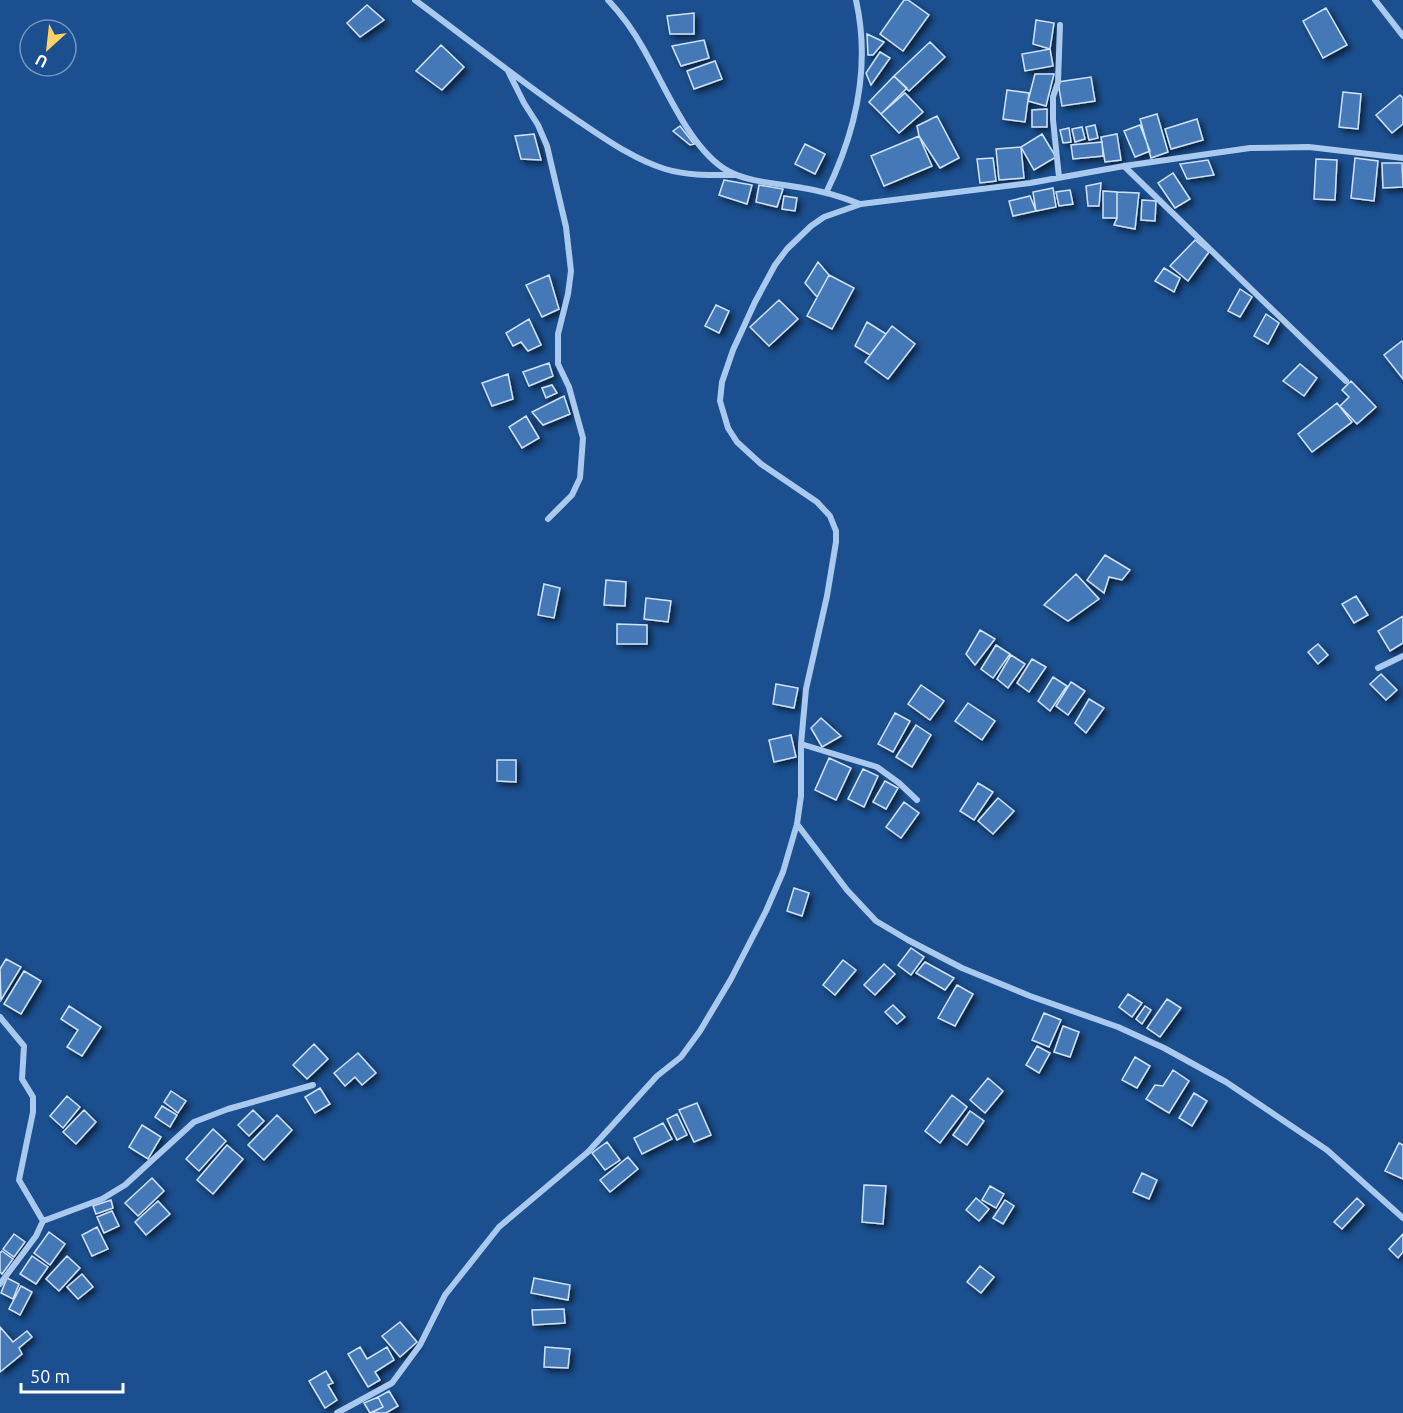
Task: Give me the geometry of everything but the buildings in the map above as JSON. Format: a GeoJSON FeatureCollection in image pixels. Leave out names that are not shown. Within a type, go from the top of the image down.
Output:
{"type":"FeatureCollection","features":[{"type":"Feature","properties":{"kind":"street"},"geometry":{"type":"LineString","coordinates":[[415,0],[508,71],[595,132],[639,158],[662,168],[688,174],[737,175],[826,193],[861,204]]}},
{"type":"Feature","properties":{"kind":"street"},"geometry":{"type":"LineString","coordinates":[[608,0],[633,31],[678,112],[705,152],[718,165],[737,175]]}},
{"type":"Feature","properties":{"kind":"street"},"geometry":{"type":"LineString","coordinates":[[826,193],[844,153],[860,97],[862,44],[856,0]]}},
{"type":"Feature","properties":{"kind":"street"},"geometry":{"type":"LineString","coordinates":[[1375,0],[1403,36]]}},
{"type":"Feature","properties":{"kind":"street"},"geometry":{"type":"LineString","coordinates":[[1059,177],[1053,138],[1053,97],[1058,82],[1060,25]]}},
{"type":"Feature","properties":{"kind":"street"},"geometry":{"type":"LineString","coordinates":[[508,71],[547,146],[566,227],[571,271],[558,334],[558,364],[569,387],[583,438],[580,478],[572,495],[548,519]]}},
{"type":"Feature","properties":{"kind":"street"},"geometry":{"type":"LineString","coordinates":[[337,1413],[392,1383],[420,1345],[445,1295],[499,1227],[588,1152],[657,1076],[681,1057],[705,1024],[758,929],[783,872],[797,824],[801,796],[801,744],[806,689],[827,596],[836,531],[830,516],[817,502],[761,464],[737,442],[722,412],[720,391],[725,370],[755,302],[775,265],[787,249],[811,225],[834,213],[861,204],[1059,177],[1238,149],[1278,146],[1319,148],[1403,158]]}},
{"type":"Feature","properties":{"kind":"street"},"geometry":{"type":"LineString","coordinates":[[1124,166],[1346,381]]}},
{"type":"Feature","properties":{"kind":"street"},"geometry":{"type":"LineString","coordinates":[[1378,668],[1403,656]]}},
{"type":"Feature","properties":{"kind":"street"},"geometry":{"type":"LineString","coordinates":[[801,744],[877,767],[917,800]]}},
{"type":"Feature","properties":{"kind":"street"},"geometry":{"type":"LineString","coordinates":[[797,824],[847,890],[876,921],[962,968],[1030,996],[1118,1027],[1164,1048],[1227,1082],[1327,1150],[1403,1218]]}},
{"type":"Feature","properties":{"kind":"street"},"geometry":{"type":"LineString","coordinates":[[0,1017],[24,1046],[22,1079],[33,1097],[33,1112],[19,1180],[43,1221]]}},
{"type":"Feature","properties":{"kind":"street"},"geometry":{"type":"LineString","coordinates":[[0,1284],[36,1236],[43,1221],[102,1199],[125,1185],[194,1122],[228,1109],[313,1085]]}}]}
